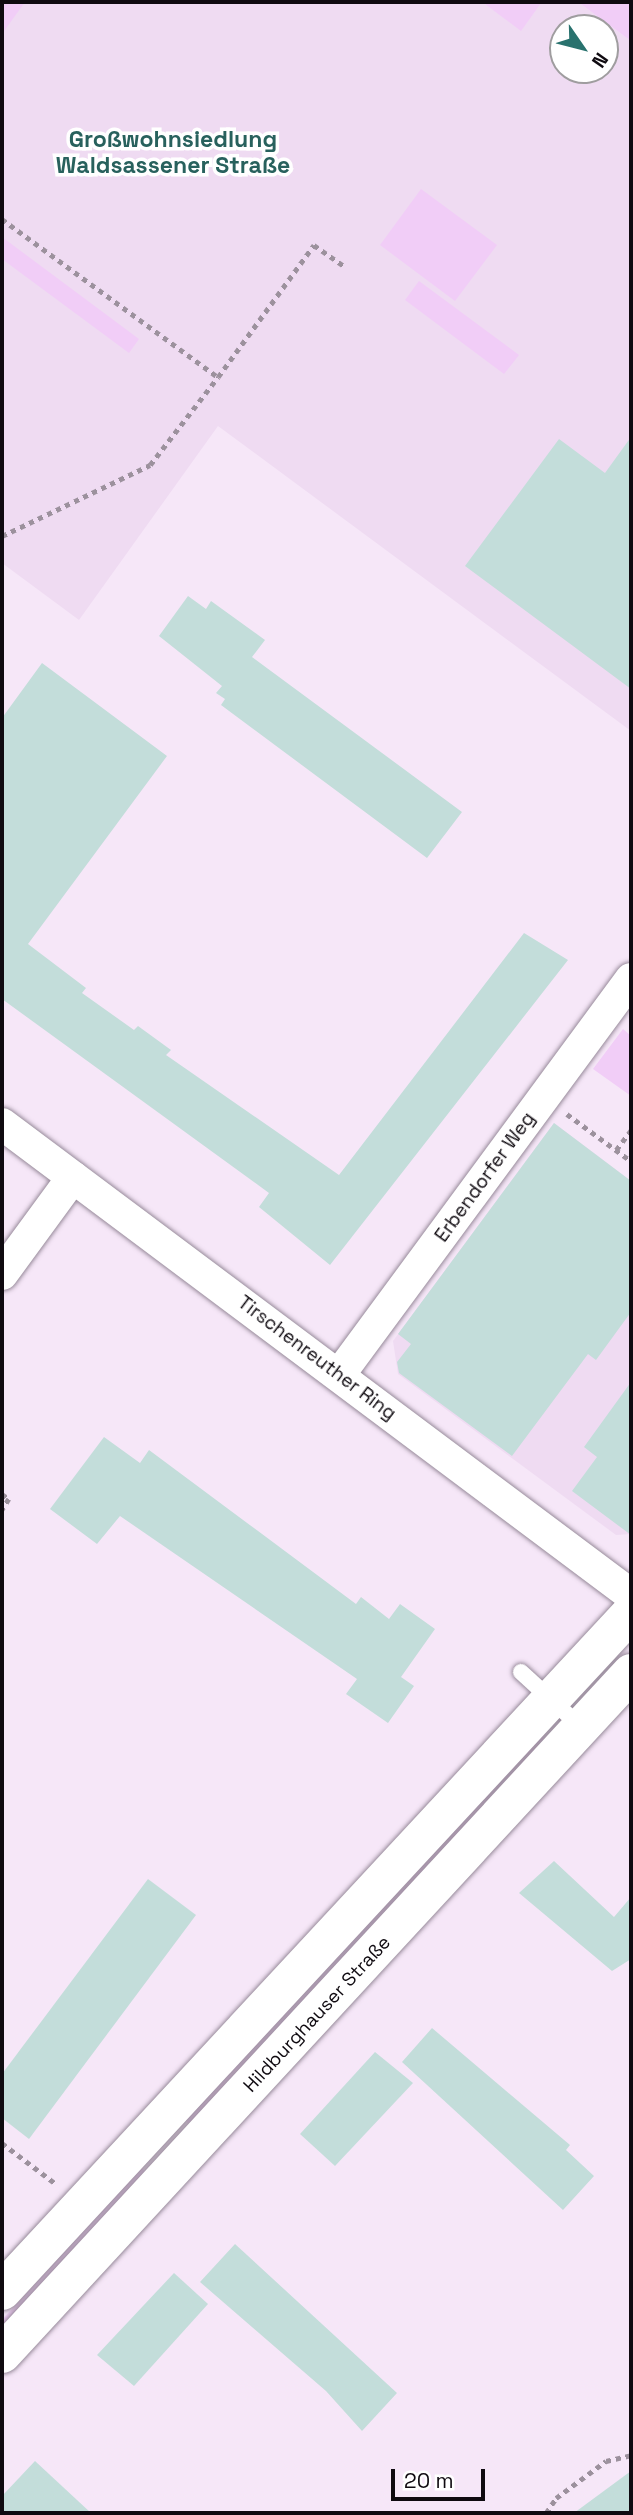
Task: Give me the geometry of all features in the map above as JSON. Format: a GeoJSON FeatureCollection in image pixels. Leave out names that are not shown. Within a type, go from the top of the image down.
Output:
{"type":"FeatureCollection","features":[{"type":"Feature","properties":{"kind":"main road"},"geometry":{"type":"LineString","coordinates":[[2,2291],[631,1613]]}},
{"type":"Feature","properties":{"kind":"main road","name":"Hildburghauser Straße"},"geometry":{"type":"LineString","coordinates":[[2,2354],[631,1673]]}},
{"type":"Feature","properties":{"kind":"street","name":"Erbendorfer Weg"},"geometry":{"type":"LineString","coordinates":[[339,1375],[631,979]]}},
{"type":"Feature","properties":{"kind":"street","name":"Tirschenreuther Ring"},"geometry":{"type":"LineString","coordinates":[[2,1124],[631,1595]]}},
{"type":"Feature","properties":{"kind":"street"},"geometry":{"type":"LineString","coordinates":[[2,1275],[74,1177]]}},
{"type":"Feature","properties":{"kind":"lane"},"geometry":{"type":"LineString","coordinates":[[521,1672],[580,1727]]}},
{"type":"Feature","properties":{"kind":"lane"},"geometry":{"type":"LineString","coordinates":[[149,2133],[180,2162]]}},
{"type":"Feature","properties":{"kind":"path"},"geometry":{"type":"LineString","coordinates":[[2,219],[218,377]]}},
{"type":"Feature","properties":{"kind":"path"},"geometry":{"type":"LineString","coordinates":[[2,536],[150,465],[314,245],[345,267]]}},
{"type":"Feature","properties":{"kind":"path"},"geometry":{"type":"LineString","coordinates":[[559,1109],[631,1161]]}},
{"type":"Feature","properties":{"kind":"path"},"geometry":{"type":"LineString","coordinates":[[616,1150],[631,1130]]}},
{"type":"Feature","properties":{"kind":"path"},"geometry":{"type":"LineString","coordinates":[[2,1494],[9,1499],[2,1510]]}},
{"type":"Feature","properties":{"kind":"path"},"geometry":{"type":"LineString","coordinates":[[2,2143],[57,2185]]}},
{"type":"Feature","properties":{"kind":"path"},"geometry":{"type":"LineString","coordinates":[[547,2513],[556,2498],[606,2461],[631,2455]]}},
{"type":"Feature","properties":{"kind":"shaded area"},"geometry":{"type":"Polygon","coordinates":[[[2,2],[482,2],[521,30],[542,2],[578,2],[594,14],[549,14],[549,84],[619,84],[619,32],[631,41],[631,731],[218,426],[79,620],[2,563],[2,2]]]}},
{"type":"Feature","properties":{"kind":"shaded area"},"geometry":{"type":"Polygon","coordinates":[[[2,2],[25,2],[2,34],[2,2]]]}},
{"type":"Feature","properties":{"kind":"shaded area"},"geometry":{"type":"Polygon","coordinates":[[[482,2],[542,2],[521,31],[482,2]]]}},
{"type":"Feature","properties":{"kind":"shaded area"},"geometry":{"type":"Polygon","coordinates":[[[578,2],[631,2],[631,41],[619,32],[619,14],[594,14],[578,2]]]}},
{"type":"Feature","properties":{"kind":"shaded area"},"geometry":{"type":"Polygon","coordinates":[[[421,189],[497,245],[455,301],[380,245],[421,189]]]}},
{"type":"Feature","properties":{"kind":"shaded area"},"geometry":{"type":"Polygon","coordinates":[[[2,237],[139,339],[129,353],[2,259],[2,237]]]}},
{"type":"Feature","properties":{"kind":"shaded area"},"geometry":{"type":"Polygon","coordinates":[[[419,281],[519,355],[504,374],[405,300],[419,281]]]}},
{"type":"Feature","properties":{"kind":"shaded area"},"geometry":{"type":"Polygon","coordinates":[[[623,1029],[631,1036],[631,1096],[593,1069],[623,1029]]]}},
{"type":"Feature","properties":{"kind":"shaded area"},"geometry":{"type":"Polygon","coordinates":[[[554,1123],[631,1181],[631,1534],[616,1535],[398,1374],[393,1341],[554,1123]]]}},
{"type":"Feature","properties":{"kind":"shaded area"},"geometry":{"type":"Polygon","coordinates":[[[541,1734],[548,1740],[191,2126],[185,2120],[541,1734]]]}},
{"type":"Feature","properties":{"kind":"shaded area"},"geometry":{"type":"Polygon","coordinates":[[[141,2168],[148,2174],[2,2334],[2,2320],[141,2168]]]}},
{"type":"Feature","properties":{"kind":"building"},"geometry":{"type":"Polygon","coordinates":[[[631,437],[631,689],[465,566],[559,439],[605,473],[631,437]]]}},
{"type":"Feature","properties":{"kind":"building"},"geometry":{"type":"Polygon","coordinates":[[[188,596],[206,609],[211,601],[265,640],[252,657],[462,812],[427,858],[221,705],[225,699],[216,693],[222,686],[159,636],[188,596]]]}},
{"type":"Feature","properties":{"kind":"building"},"geometry":{"type":"Polygon","coordinates":[[[42,663],[167,756],[28,944],[86,988],[82,993],[134,1030],[138,1026],[171,1050],[166,1055],[339,1175],[524,933],[568,960],[330,1265],[259,1207],[269,1193],[2,999],[2,718],[42,663]]]}},
{"type":"Feature","properties":{"kind":"building"},"geometry":{"type":"Polygon","coordinates":[[[554,1123],[631,1181],[631,1312],[596,1360],[588,1354],[512,1456],[399,1373],[397,1362],[411,1344],[398,1334],[554,1123]]]}},
{"type":"Feature","properties":{"kind":"building"},"geometry":{"type":"Polygon","coordinates":[[[631,1382],[631,1535],[572,1491],[597,1457],[584,1447],[631,1382]]]}},
{"type":"Feature","properties":{"kind":"building"},"geometry":{"type":"Polygon","coordinates":[[[104,1437],[140,1463],[149,1450],[356,1604],[361,1597],[389,1619],[400,1604],[435,1629],[401,1677],[414,1686],[388,1723],[346,1694],[357,1679],[120,1516],[97,1544],[50,1509],[104,1437]]]}},
{"type":"Feature","properties":{"kind":"building"},"geometry":{"type":"Polygon","coordinates":[[[554,1861],[614,1917],[631,1897],[631,1959],[612,1971],[519,1893],[554,1861]]]}},
{"type":"Feature","properties":{"kind":"building"},"geometry":{"type":"Polygon","coordinates":[[[148,1879],[196,1915],[29,2139],[2,2118],[2,2074],[148,1879]]]}},
{"type":"Feature","properties":{"kind":"building"},"geometry":{"type":"Polygon","coordinates":[[[432,2028],[570,2145],[566,2150],[594,2176],[563,2210],[402,2062],[432,2028]]]}},
{"type":"Feature","properties":{"kind":"building"},"geometry":{"type":"Polygon","coordinates":[[[375,2052],[413,2083],[335,2166],[300,2134],[375,2052]]]}},
{"type":"Feature","properties":{"kind":"building"},"geometry":{"type":"Polygon","coordinates":[[[235,2244],[397,2393],[362,2431],[326,2391],[200,2282],[235,2244]]]}},
{"type":"Feature","properties":{"kind":"building"},"geometry":{"type":"Polygon","coordinates":[[[174,2273],[208,2304],[134,2386],[97,2355],[174,2273]]]}},
{"type":"Feature","properties":{"kind":"building"},"geometry":{"type":"Polygon","coordinates":[[[35,2461],[91,2513],[2,2513],[2,2496],[35,2461]]]}},
{"type":"Feature","properties":{"kind":"building"},"geometry":{"type":"Polygon","coordinates":[[[631,2471],[631,2513],[574,2513],[631,2471]]]}},
{"type":"Feature","properties":{"kind":"district","name":"Großwohnsiedlung Waldsassener Straße"},"geometry":{"type":"Point","coordinates":[173,152]}}]}
